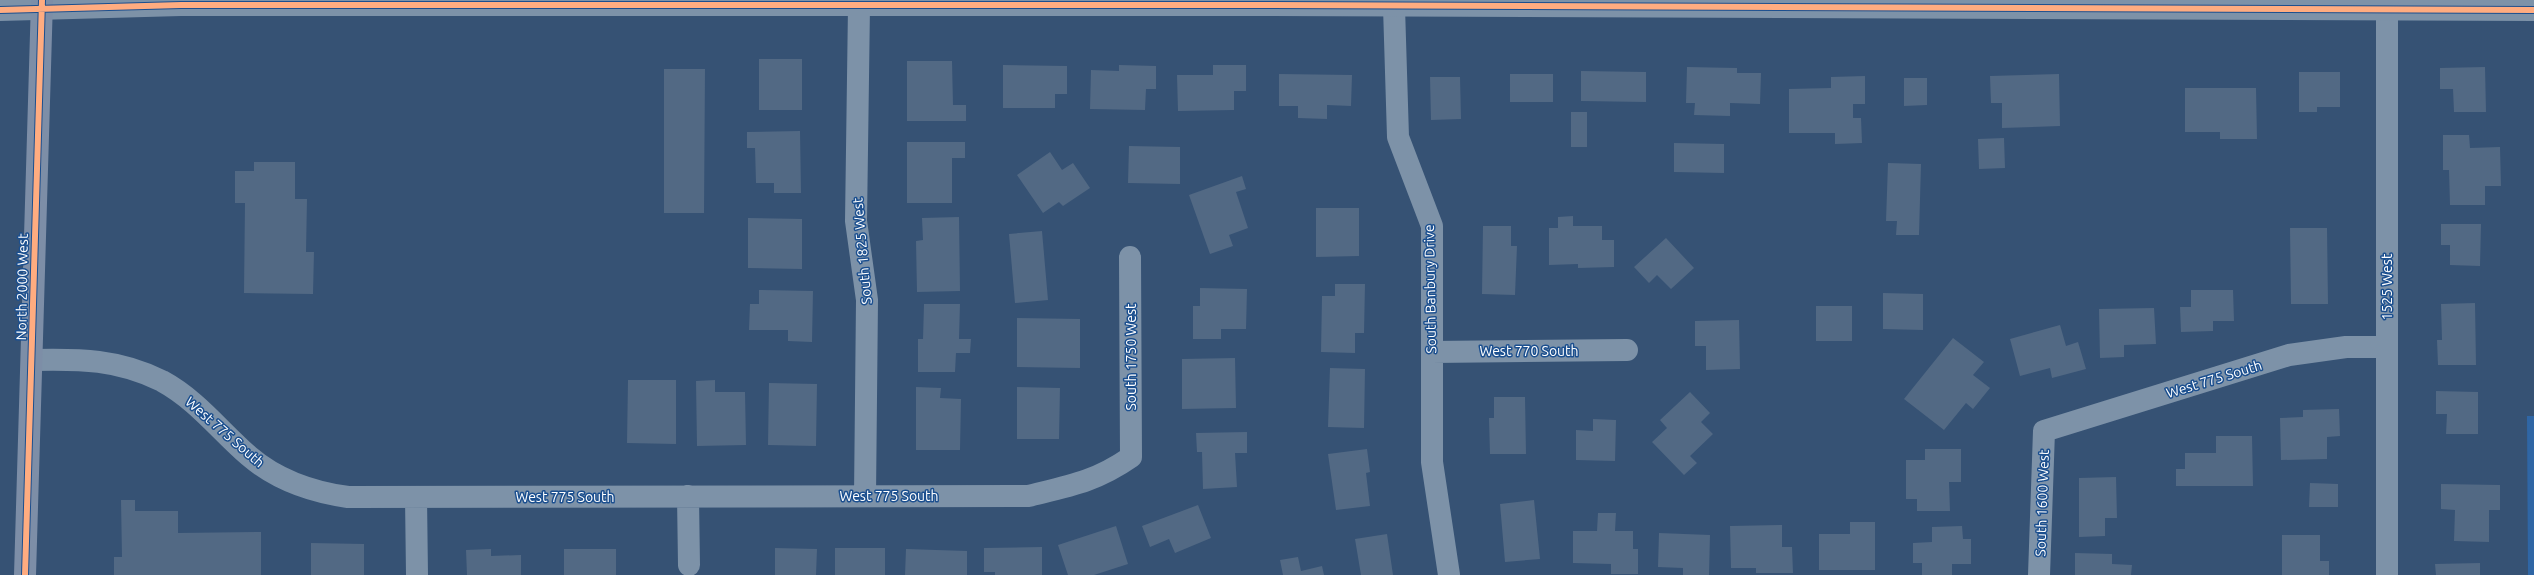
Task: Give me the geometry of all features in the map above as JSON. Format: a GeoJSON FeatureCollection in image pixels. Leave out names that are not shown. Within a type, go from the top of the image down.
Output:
{"type":"FeatureCollection","features":[{"type":"Feature","properties":{"kind":"main road","name":"North 2000 West"},"geometry":{"type":"LineString","coordinates":[[24,575],[33,360],[42,5]]}},
{"type":"Feature","properties":{"kind":"street"},"geometry":{"type":"LineString","coordinates":[[0,10],[42,5],[1271,5],[1394,7],[2387,5],[2534,10]]}},
{"type":"Feature","properties":{"kind":"street","name":"1525 West"},"geometry":{"type":"LineString","coordinates":[[2387,5],[2387,575]]}},
{"type":"Feature","properties":{"kind":"street","name":"South 1825 West"},"geometry":{"type":"LineString","coordinates":[[859,6],[856,221],[866,300],[865,496]]}},
{"type":"Feature","properties":{"kind":"street","name":"South Banbury Drive"},"geometry":{"type":"LineString","coordinates":[[1394,7],[1398,137],[1432,226],[1432,462],[1449,575]]}},
{"type":"Feature","properties":{"kind":"street","name":"South 1750 West"},"geometry":{"type":"LineString","coordinates":[[1130,257],[1131,457]]}},
{"type":"Feature","properties":{"kind":"street","name":"West 775 South"},"geometry":{"type":"LineString","coordinates":[[2044,431],[2290,355],[2346,347],[2387,347]]}},
{"type":"Feature","properties":{"kind":"street","name":"West 770 South"},"geometry":{"type":"LineString","coordinates":[[1432,352],[1627,350]]}},
{"type":"Feature","properties":{"kind":"street","name":"West 775 South"},"geometry":{"type":"LineString","coordinates":[[33,360],[89,359],[117,364],[152,377],[198,406],[263,466],[302,487],[348,497],[1028,496],[1090,481],[1112,470],[1131,457]]}},
{"type":"Feature","properties":{"kind":"street","name":"South 1600 West"},"geometry":{"type":"LineString","coordinates":[[2039,575],[2044,431]]}},
{"type":"Feature","properties":{"kind":"street"},"geometry":{"type":"LineString","coordinates":[[688,496],[689,565]]}},
{"type":"Feature","properties":{"kind":"street"},"geometry":{"type":"LineString","coordinates":[[416,497],[417,575]]}},
{"type":"Feature","properties":{"kind":"shaded area"},"geometry":{"type":"Polygon","coordinates":[[[2527,416],[2534,416],[2534,575],[2528,575],[2527,416]]]}},
{"type":"Feature","properties":{"kind":"building"},"geometry":{"type":"Polygon","coordinates":[[[759,59],[802,59],[802,110],[759,110],[759,59]]]}},
{"type":"Feature","properties":{"kind":"building"},"geometry":{"type":"Polygon","coordinates":[[[907,61],[952,61],[953,105],[966,105],[966,121],[907,121],[907,61]]]}},
{"type":"Feature","properties":{"kind":"building"},"geometry":{"type":"Polygon","coordinates":[[[1003,65],[1067,66],[1067,94],[1055,94],[1055,108],[1003,108],[1003,65]]]}},
{"type":"Feature","properties":{"kind":"building"},"geometry":{"type":"Polygon","coordinates":[[[1119,65],[1156,66],[1156,89],[1146,89],[1145,110],[1090,109],[1091,70],[1119,71],[1119,65]]]}},
{"type":"Feature","properties":{"kind":"building"},"geometry":{"type":"Polygon","coordinates":[[[1213,65],[1246,65],[1246,91],[1234,91],[1234,110],[1178,111],[1177,75],[1213,75],[1213,65]]]}},
{"type":"Feature","properties":{"kind":"building"},"geometry":{"type":"Polygon","coordinates":[[[1687,67],[1737,68],[1737,73],[1761,73],[1760,104],[1730,103],[1730,116],[1694,115],[1695,103],[1686,103],[1687,67]]]}},
{"type":"Feature","properties":{"kind":"building"},"geometry":{"type":"Polygon","coordinates":[[[2485,67],[2486,112],[2454,112],[2453,89],[2440,89],[2440,68],[2485,67]]]}},
{"type":"Feature","properties":{"kind":"building"},"geometry":{"type":"Polygon","coordinates":[[[664,69],[705,69],[704,213],[664,213],[664,69]]]}},
{"type":"Feature","properties":{"kind":"building"},"geometry":{"type":"Polygon","coordinates":[[[1581,71],[1646,72],[1646,102],[1581,101],[1581,71]]]}},
{"type":"Feature","properties":{"kind":"building"},"geometry":{"type":"Polygon","coordinates":[[[2299,72],[2340,72],[2340,107],[2317,107],[2317,112],[2299,112],[2299,72]]]}},
{"type":"Feature","properties":{"kind":"building"},"geometry":{"type":"Polygon","coordinates":[[[1279,74],[1352,75],[1351,106],[1327,105],[1327,119],[1298,118],[1298,106],[1279,106],[1279,74]]]}},
{"type":"Feature","properties":{"kind":"building"},"geometry":{"type":"Polygon","coordinates":[[[1510,74],[1553,74],[1553,102],[1510,102],[1510,74]]]}},
{"type":"Feature","properties":{"kind":"building"},"geometry":{"type":"Polygon","coordinates":[[[2059,74],[2060,126],[2002,128],[2002,103],[1991,103],[1990,76],[2059,74]]]}},
{"type":"Feature","properties":{"kind":"building"},"geometry":{"type":"Polygon","coordinates":[[[1865,76],[1865,104],[1853,104],[1853,118],[1861,118],[1862,143],[1835,144],[1835,133],[1789,133],[1789,89],[1831,88],[1831,77],[1865,76]]]}},
{"type":"Feature","properties":{"kind":"building"},"geometry":{"type":"Polygon","coordinates":[[[1430,77],[1460,77],[1461,119],[1431,120],[1430,77]]]}},
{"type":"Feature","properties":{"kind":"building"},"geometry":{"type":"Polygon","coordinates":[[[1904,78],[1927,78],[1927,105],[1904,106],[1904,78]]]}},
{"type":"Feature","properties":{"kind":"building"},"geometry":{"type":"Polygon","coordinates":[[[2185,88],[2256,88],[2257,139],[2220,139],[2220,132],[2185,132],[2185,88]]]}},
{"type":"Feature","properties":{"kind":"building"},"geometry":{"type":"Polygon","coordinates":[[[1571,112],[1587,112],[1587,147],[1571,147],[1571,112]]]}},
{"type":"Feature","properties":{"kind":"building"},"geometry":{"type":"Polygon","coordinates":[[[800,131],[801,193],[774,193],[774,183],[756,183],[755,148],[747,148],[747,132],[800,131]]]}},
{"type":"Feature","properties":{"kind":"building"},"geometry":{"type":"Polygon","coordinates":[[[2443,135],[2469,135],[2470,148],[2500,147],[2501,186],[2485,186],[2485,205],[2450,205],[2449,170],[2443,170],[2443,135]]]}},
{"type":"Feature","properties":{"kind":"building"},"geometry":{"type":"Polygon","coordinates":[[[2004,138],[2005,168],[1979,169],[1978,139],[2004,138]]]}},
{"type":"Feature","properties":{"kind":"building"},"geometry":{"type":"Polygon","coordinates":[[[907,142],[965,142],[965,158],[952,158],[952,203],[907,203],[907,142]]]}},
{"type":"Feature","properties":{"kind":"building"},"geometry":{"type":"Polygon","coordinates":[[[1674,143],[1724,144],[1724,173],[1674,172],[1674,143]]]}},
{"type":"Feature","properties":{"kind":"building"},"geometry":{"type":"Polygon","coordinates":[[[1129,146],[1180,147],[1180,184],[1128,183],[1129,146]]]}},
{"type":"Feature","properties":{"kind":"building"},"geometry":{"type":"Polygon","coordinates":[[[1050,152],[1062,170],[1073,163],[1090,188],[1063,206],[1059,202],[1043,213],[1017,175],[1050,152]]]}},
{"type":"Feature","properties":{"kind":"building"},"geometry":{"type":"Polygon","coordinates":[[[254,162],[295,162],[295,199],[307,199],[306,252],[314,252],[313,294],[244,293],[245,203],[235,203],[235,171],[254,171],[254,162]]]}},
{"type":"Feature","properties":{"kind":"building"},"geometry":{"type":"Polygon","coordinates":[[[1888,163],[1921,164],[1919,235],[1896,235],[1897,221],[1886,221],[1888,163]]]}},
{"type":"Feature","properties":{"kind":"building"},"geometry":{"type":"Polygon","coordinates":[[[1242,176],[1246,189],[1236,192],[1248,228],[1229,235],[1233,246],[1210,254],[1189,195],[1242,176]]]}},
{"type":"Feature","properties":{"kind":"building"},"geometry":{"type":"Polygon","coordinates":[[[1316,208],[1359,208],[1359,256],[1316,257],[1316,208]]]}},
{"type":"Feature","properties":{"kind":"building"},"geometry":{"type":"Polygon","coordinates":[[[1573,216],[1573,226],[1602,226],[1602,240],[1614,240],[1614,267],[1578,268],[1578,264],[1549,265],[1549,228],[1558,228],[1558,217],[1573,216]]]}},
{"type":"Feature","properties":{"kind":"building"},"geometry":{"type":"Polygon","coordinates":[[[959,217],[960,291],[917,292],[916,241],[923,240],[922,218],[959,217]]]}},
{"type":"Feature","properties":{"kind":"building"},"geometry":{"type":"Polygon","coordinates":[[[748,218],[802,219],[802,269],[748,268],[748,218]]]}},
{"type":"Feature","properties":{"kind":"building"},"geometry":{"type":"Polygon","coordinates":[[[2441,224],[2481,224],[2480,266],[2450,265],[2450,245],[2441,245],[2441,224]]]}},
{"type":"Feature","properties":{"kind":"building"},"geometry":{"type":"Polygon","coordinates":[[[1483,226],[1511,226],[1511,246],[1517,246],[1515,295],[1482,294],[1483,226]]]}},
{"type":"Feature","properties":{"kind":"building"},"geometry":{"type":"Polygon","coordinates":[[[2290,228],[2327,228],[2328,304],[2291,304],[2290,228]]]}},
{"type":"Feature","properties":{"kind":"building"},"geometry":{"type":"Polygon","coordinates":[[[1042,231],[1048,300],[1015,303],[1009,234],[1042,231]]]}},
{"type":"Feature","properties":{"kind":"building"},"geometry":{"type":"Polygon","coordinates":[[[1666,238],[1694,268],[1671,289],[1657,275],[1649,283],[1634,267],[1666,238]]]}},
{"type":"Feature","properties":{"kind":"building"},"geometry":{"type":"Polygon","coordinates":[[[1335,284],[1365,284],[1364,333],[1355,333],[1355,353],[1321,352],[1322,296],[1335,296],[1335,284]]]}},
{"type":"Feature","properties":{"kind":"building"},"geometry":{"type":"Polygon","coordinates":[[[1200,288],[1247,289],[1246,329],[1221,329],[1221,339],[1193,339],[1193,306],[1200,306],[1200,288]]]}},
{"type":"Feature","properties":{"kind":"building"},"geometry":{"type":"Polygon","coordinates":[[[759,290],[813,291],[812,342],[788,341],[788,330],[749,330],[750,304],[759,304],[759,290]]]}},
{"type":"Feature","properties":{"kind":"building"},"geometry":{"type":"Polygon","coordinates":[[[2191,290],[2233,290],[2234,321],[2213,321],[2213,331],[2181,332],[2180,307],[2191,307],[2191,290]]]}},
{"type":"Feature","properties":{"kind":"building"},"geometry":{"type":"Polygon","coordinates":[[[1883,293],[1923,294],[1923,330],[1883,329],[1883,293]]]}},
{"type":"Feature","properties":{"kind":"building"},"geometry":{"type":"Polygon","coordinates":[[[2475,303],[2476,365],[2438,365],[2437,340],[2442,340],[2441,304],[2475,303]]]}},
{"type":"Feature","properties":{"kind":"building"},"geometry":{"type":"Polygon","coordinates":[[[924,304],[960,304],[959,339],[971,339],[970,353],[956,353],[955,372],[918,372],[918,339],[923,339],[924,304]]]}},
{"type":"Feature","properties":{"kind":"building"},"geometry":{"type":"Polygon","coordinates":[[[1816,306],[1852,306],[1852,341],[1816,341],[1816,306]]]}},
{"type":"Feature","properties":{"kind":"building"},"geometry":{"type":"Polygon","coordinates":[[[2154,308],[2156,344],[2124,345],[2124,357],[2100,358],[2099,309],[2154,308]]]}},
{"type":"Feature","properties":{"kind":"building"},"geometry":{"type":"Polygon","coordinates":[[[1017,318],[1080,319],[1080,368],[1017,367],[1017,318]]]}},
{"type":"Feature","properties":{"kind":"building"},"geometry":{"type":"Polygon","coordinates":[[[1739,320],[1740,369],[1706,370],[1706,346],[1695,346],[1695,321],[1739,320]]]}},
{"type":"Feature","properties":{"kind":"building"},"geometry":{"type":"Polygon","coordinates":[[[2060,325],[2066,346],[2078,342],[2086,369],[2052,378],[2050,368],[2020,376],[2010,339],[2060,325]]]}},
{"type":"Feature","properties":{"kind":"building"},"geometry":{"type":"Polygon","coordinates":[[[1953,338],[1984,362],[1973,375],[1990,388],[1973,409],[1966,403],[1944,430],[1904,399],[1953,338]]]}},
{"type":"Feature","properties":{"kind":"building"},"geometry":{"type":"Polygon","coordinates":[[[1235,358],[1236,408],[1182,409],[1182,359],[1235,358]]]}},
{"type":"Feature","properties":{"kind":"building"},"geometry":{"type":"Polygon","coordinates":[[[1330,368],[1365,369],[1364,428],[1328,427],[1330,368]]]}},
{"type":"Feature","properties":{"kind":"building"},"geometry":{"type":"Polygon","coordinates":[[[628,380],[676,380],[676,444],[627,443],[628,380]]]}},
{"type":"Feature","properties":{"kind":"building"},"geometry":{"type":"Polygon","coordinates":[[[715,380],[715,392],[745,392],[746,445],[697,446],[696,381],[715,380]]]}},
{"type":"Feature","properties":{"kind":"building"},"geometry":{"type":"Polygon","coordinates":[[[769,383],[817,384],[816,446],[768,445],[769,383]]]}},
{"type":"Feature","properties":{"kind":"building"},"geometry":{"type":"Polygon","coordinates":[[[916,387],[941,388],[940,398],[961,399],[960,450],[916,450],[916,387]]]}},
{"type":"Feature","properties":{"kind":"building"},"geometry":{"type":"Polygon","coordinates":[[[1017,387],[1060,388],[1059,439],[1017,439],[1017,387]]]}},
{"type":"Feature","properties":{"kind":"building"},"geometry":{"type":"Polygon","coordinates":[[[2436,391],[2478,392],[2478,434],[2446,434],[2447,414],[2436,414],[2436,391]]]}},
{"type":"Feature","properties":{"kind":"building"},"geometry":{"type":"Polygon","coordinates":[[[1690,392],[1710,413],[1701,422],[1713,434],[1690,456],[1697,463],[1684,475],[1652,442],[1667,428],[1660,420],[1690,392]]]}},
{"type":"Feature","properties":{"kind":"building"},"geometry":{"type":"Polygon","coordinates":[[[1494,397],[1525,397],[1526,454],[1490,454],[1489,418],[1494,418],[1494,397]]]}},
{"type":"Feature","properties":{"kind":"building"},"geometry":{"type":"Polygon","coordinates":[[[2339,409],[2340,436],[2327,437],[2327,459],[2281,460],[2280,418],[2303,417],[2303,410],[2339,409]]]}},
{"type":"Feature","properties":{"kind":"building"},"geometry":{"type":"Polygon","coordinates":[[[1593,419],[1616,420],[1615,461],[1576,460],[1576,430],[1593,431],[1593,419]]]}},
{"type":"Feature","properties":{"kind":"building"},"geometry":{"type":"Polygon","coordinates":[[[1247,432],[1247,453],[1235,453],[1237,487],[1203,489],[1202,452],[1197,452],[1196,433],[1247,432]]]}},
{"type":"Feature","properties":{"kind":"building"},"geometry":{"type":"Polygon","coordinates":[[[2216,436],[2252,436],[2253,486],[2176,486],[2176,469],[2185,469],[2185,453],[2216,453],[2216,436]]]}},
{"type":"Feature","properties":{"kind":"building"},"geometry":{"type":"Polygon","coordinates":[[[1367,449],[1370,472],[1366,473],[1370,506],[1336,510],[1328,454],[1367,449]]]}},
{"type":"Feature","properties":{"kind":"building"},"geometry":{"type":"Polygon","coordinates":[[[1925,449],[1961,449],[1961,482],[1949,482],[1950,511],[1917,511],[1917,499],[1906,499],[1906,460],[1925,460],[1925,449]]]}},
{"type":"Feature","properties":{"kind":"building"},"geometry":{"type":"Polygon","coordinates":[[[2116,477],[2117,518],[2105,518],[2105,536],[2079,537],[2079,478],[2116,477]]]}},
{"type":"Feature","properties":{"kind":"building"},"geometry":{"type":"Polygon","coordinates":[[[2310,483],[2338,484],[2338,507],[2309,507],[2310,483]]]}},
{"type":"Feature","properties":{"kind":"building"},"geometry":{"type":"Polygon","coordinates":[[[2441,484],[2500,485],[2500,510],[2489,510],[2489,542],[2454,541],[2455,510],[2441,509],[2441,484]]]}},
{"type":"Feature","properties":{"kind":"building"},"geometry":{"type":"Polygon","coordinates":[[[121,500],[135,500],[135,511],[178,511],[178,533],[261,532],[261,575],[114,575],[114,557],[122,557],[121,500]]]}},
{"type":"Feature","properties":{"kind":"building"},"geometry":{"type":"Polygon","coordinates":[[[1534,500],[1540,559],[1505,562],[1500,504],[1534,500]]]}},
{"type":"Feature","properties":{"kind":"building"},"geometry":{"type":"Polygon","coordinates":[[[1198,505],[1211,538],[1175,553],[1169,539],[1150,547],[1142,526],[1198,505]]]}},
{"type":"Feature","properties":{"kind":"building"},"geometry":{"type":"Polygon","coordinates":[[[1598,513],[1616,513],[1615,531],[1633,531],[1633,549],[1638,549],[1638,574],[1611,574],[1611,564],[1573,563],[1573,531],[1597,531],[1598,513]]]}},
{"type":"Feature","properties":{"kind":"building"},"geometry":{"type":"Polygon","coordinates":[[[1850,522],[1875,522],[1875,570],[1819,570],[1819,534],[1850,534],[1850,522]]]}},
{"type":"Feature","properties":{"kind":"building"},"geometry":{"type":"Polygon","coordinates":[[[1782,525],[1782,547],[1792,547],[1793,573],[1756,573],[1756,568],[1731,568],[1730,526],[1782,525]]]}},
{"type":"Feature","properties":{"kind":"building"},"geometry":{"type":"Polygon","coordinates":[[[1116,526],[1128,564],[1094,575],[1068,575],[1058,545],[1116,526]]]}},
{"type":"Feature","properties":{"kind":"building"},"geometry":{"type":"Polygon","coordinates":[[[1962,526],[1963,539],[1971,539],[1971,564],[1952,564],[1952,575],[1922,575],[1922,563],[1913,563],[1913,543],[1932,542],[1932,527],[1962,526]]]}},
{"type":"Feature","properties":{"kind":"building"},"geometry":{"type":"Polygon","coordinates":[[[1659,533],[1710,535],[1709,575],[1683,575],[1683,568],[1658,567],[1659,533]]]}},
{"type":"Feature","properties":{"kind":"building"},"geometry":{"type":"Polygon","coordinates":[[[1387,534],[1393,575],[1361,575],[1355,539],[1387,534]]]}},
{"type":"Feature","properties":{"kind":"building"},"geometry":{"type":"Polygon","coordinates":[[[2282,535],[2320,535],[2320,561],[2329,561],[2329,575],[2282,575],[2282,535]]]}},
{"type":"Feature","properties":{"kind":"building"},"geometry":{"type":"Polygon","coordinates":[[[311,543],[364,544],[364,575],[311,575],[311,543]]]}},
{"type":"Feature","properties":{"kind":"building"},"geometry":{"type":"Polygon","coordinates":[[[1042,547],[1042,575],[995,575],[995,572],[984,572],[984,548],[1042,547]]]}},
{"type":"Feature","properties":{"kind":"building"},"geometry":{"type":"Polygon","coordinates":[[[775,548],[817,549],[816,575],[775,575],[775,548]]]}},
{"type":"Feature","properties":{"kind":"building"},"geometry":{"type":"Polygon","coordinates":[[[835,548],[885,548],[885,575],[835,575],[835,548]]]}},
{"type":"Feature","properties":{"kind":"building"},"geometry":{"type":"Polygon","coordinates":[[[491,549],[491,556],[521,555],[521,575],[467,575],[466,550],[491,549]]]}},
{"type":"Feature","properties":{"kind":"building"},"geometry":{"type":"Polygon","coordinates":[[[564,549],[616,549],[616,575],[564,575],[564,549]]]}},
{"type":"Feature","properties":{"kind":"building"},"geometry":{"type":"Polygon","coordinates":[[[906,549],[967,551],[967,575],[905,575],[906,549]]]}},
{"type":"Feature","properties":{"kind":"building"},"geometry":{"type":"Polygon","coordinates":[[[2075,553],[2112,554],[2112,564],[2132,565],[2131,575],[2075,575],[2075,553]]]}},
{"type":"Feature","properties":{"kind":"building"},"geometry":{"type":"Polygon","coordinates":[[[1298,557],[1301,571],[1322,566],[1324,575],[1283,575],[1280,560],[1298,557]]]}},
{"type":"Feature","properties":{"kind":"building"},"geometry":{"type":"Polygon","coordinates":[[[2480,563],[2480,575],[2436,575],[2435,564],[2480,563]]]}},
{"type":"Feature","properties":{"kind":"cycle path"},"geometry":{"type":"LineString","coordinates":[[25,575],[42,0]]}},
{"type":"Feature","properties":{"kind":"cycle path"},"geometry":{"type":"LineString","coordinates":[[0,10],[181,5],[1271,5],[2534,10]]}}]}
